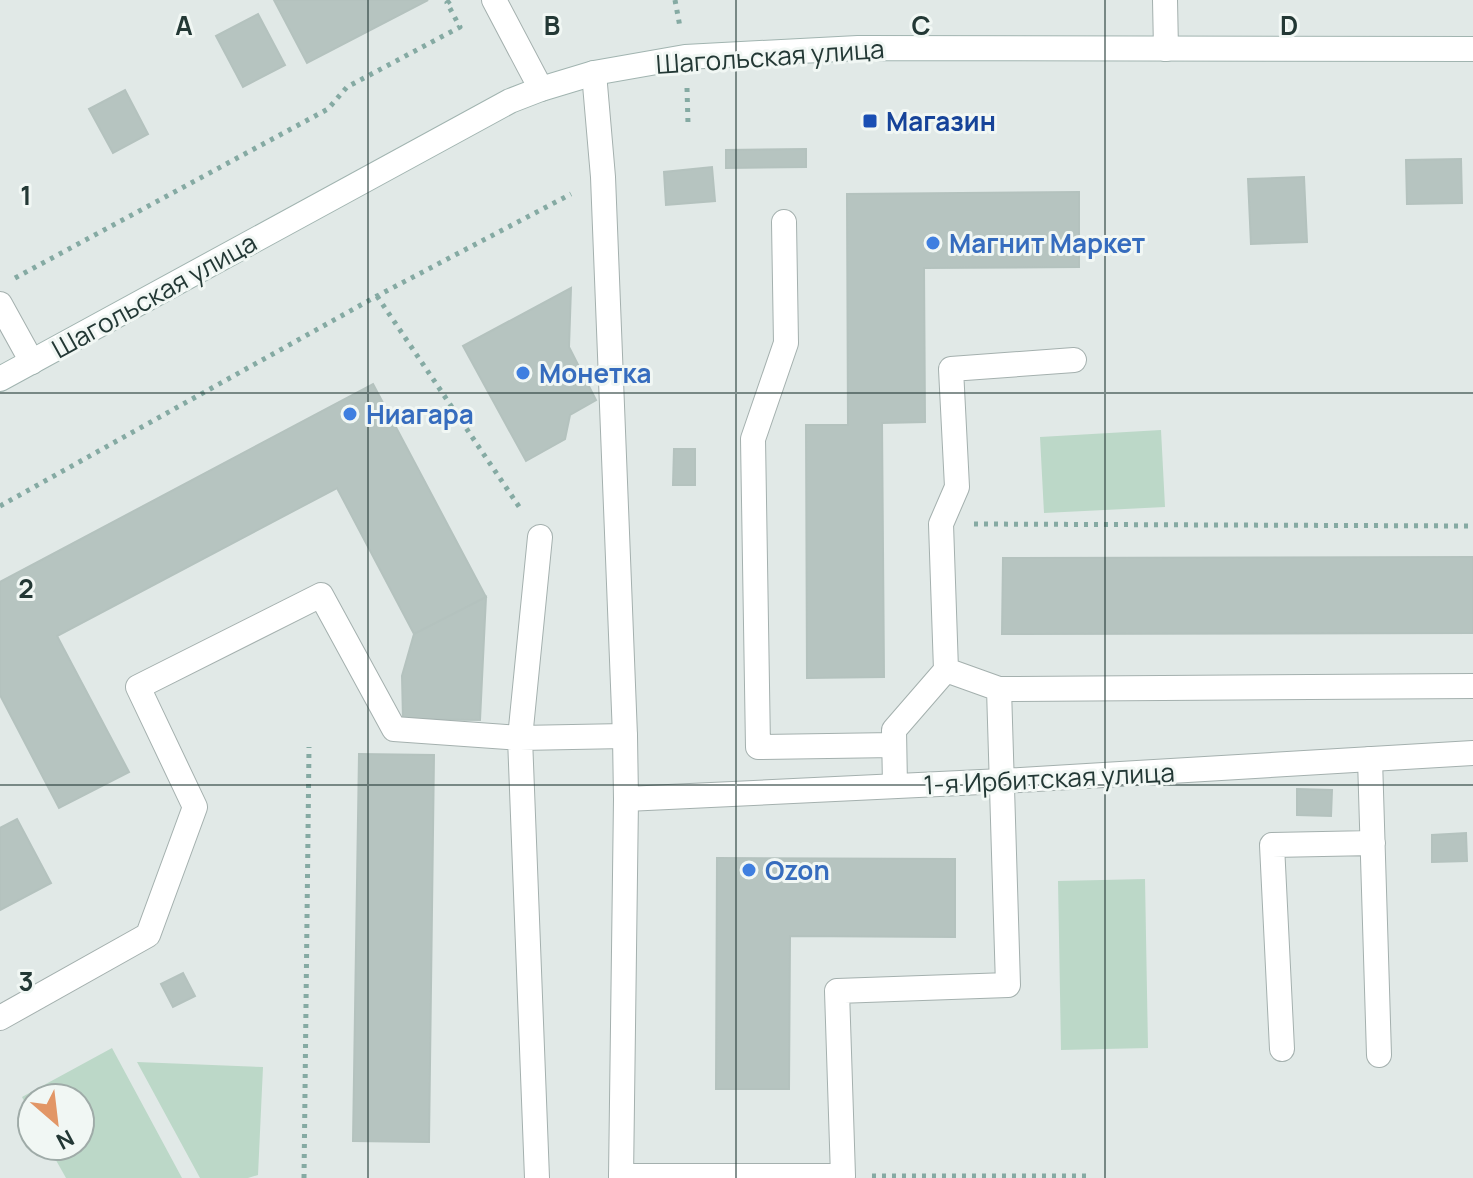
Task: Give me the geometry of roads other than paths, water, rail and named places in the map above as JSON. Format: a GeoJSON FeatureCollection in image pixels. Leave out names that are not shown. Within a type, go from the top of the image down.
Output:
{"type":"FeatureCollection","features":[{"type":"Feature","properties":{"kind":"street"},"geometry":{"type":"LineString","coordinates":[[494,0],[541,89]]}},
{"type":"Feature","properties":{"kind":"street"},"geometry":{"type":"LineString","coordinates":[[1165,0],[1166,49]]}},
{"type":"Feature","properties":{"kind":"street","name":"Шагольская улица"},"geometry":{"type":"LineString","coordinates":[[0,379],[510,101],[594,73],[685,57],[858,48],[1473,49]]}},
{"type":"Feature","properties":{"kind":"street"},"geometry":{"type":"LineString","coordinates":[[594,73],[603,177],[625,736],[621,1177],[843,1176],[837,991],[1008,985],[999,689]]}},
{"type":"Feature","properties":{"kind":"street"},"geometry":{"type":"LineString","coordinates":[[784,222],[786,343],[753,439],[758,747],[894,745]]}},
{"type":"Feature","properties":{"kind":"street"},"geometry":{"type":"LineString","coordinates":[[0,304],[32,362]]}},
{"type":"Feature","properties":{"kind":"street"},"geometry":{"type":"LineString","coordinates":[[895,786],[894,730],[946,670],[941,524],[957,487],[951,369],[1074,360]]}},
{"type":"Feature","properties":{"kind":"street"},"geometry":{"type":"LineString","coordinates":[[537,1178],[520,738],[540,537]]}},
{"type":"Feature","properties":{"kind":"street"},"geometry":{"type":"LineString","coordinates":[[0,1018],[148,935],[195,807],[138,687],[321,595],[394,729],[520,738],[625,736]]}},
{"type":"Feature","properties":{"kind":"street"},"geometry":{"type":"LineString","coordinates":[[946,670],[999,689],[1473,686]]}},
{"type":"Feature","properties":{"kind":"street","name":"1-я Ирбитская улица"},"geometry":{"type":"LineString","coordinates":[[626,799],[1002,781],[1473,753]]}},
{"type":"Feature","properties":{"kind":"street"},"geometry":{"type":"LineString","coordinates":[[1370,759],[1379,1055]]}},
{"type":"Feature","properties":{"kind":"street"},"geometry":{"type":"LineString","coordinates":[[1282,1049],[1272,845],[1373,843]]}},
{"type":"Feature","properties":{"kind":"place","name":"Магазин"},"geometry":{"type":"Point","coordinates":[870,121]}},
{"type":"Feature","properties":{"kind":"place","name":"Магнит Маркет"},"geometry":{"type":"Point","coordinates":[933,243]}},
{"type":"Feature","properties":{"kind":"place","name":"Монетка"},"geometry":{"type":"Point","coordinates":[523,373]}},
{"type":"Feature","properties":{"kind":"place","name":"Ниагара"},"geometry":{"type":"Point","coordinates":[350,414]}},
{"type":"Feature","properties":{"kind":"place","name":"Ozon"},"geometry":{"type":"Point","coordinates":[749,870]}}]}
